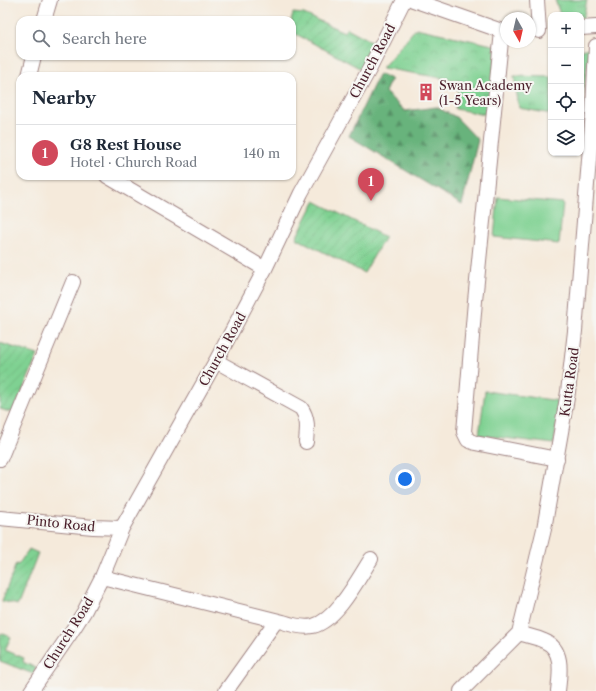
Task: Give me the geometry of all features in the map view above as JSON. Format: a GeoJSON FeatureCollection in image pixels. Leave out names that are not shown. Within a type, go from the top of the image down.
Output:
{"type":"FeatureCollection","features":[{"type":"Feature","properties":{"kind":"street"},"geometry":{"type":"LineString","coordinates":[[45,16],[50,0]]}},
{"type":"Feature","properties":{"kind":"street","name":"Church Road"},"geometry":{"type":"LineString","coordinates":[[31,691],[70,634],[102,577],[122,528],[216,361],[265,269],[301,193],[370,68],[404,0]]}},
{"type":"Feature","properties":{"kind":"street"},"geometry":{"type":"LineString","coordinates":[[413,0],[500,30]]}},
{"type":"Feature","properties":{"kind":"street"},"geometry":{"type":"LineString","coordinates":[[537,0],[540,31]]}},
{"type":"Feature","properties":{"kind":"street"},"geometry":{"type":"LineString","coordinates":[[584,28],[596,27]]}},
{"type":"Feature","properties":{"kind":"street","name":"Kutta Road"},"geometry":{"type":"LineString","coordinates":[[519,633],[544,529],[568,392],[575,331],[593,111],[596,46]]}},
{"type":"Feature","properties":{"kind":"street"},"geometry":{"type":"LineString","coordinates":[[502,48],[464,432],[468,440],[557,459]]}},
{"type":"Feature","properties":{"kind":"street"},"geometry":{"type":"LineString","coordinates":[[29,72],[33,60]]}},
{"type":"Feature","properties":{"kind":"street"},"geometry":{"type":"LineString","coordinates":[[119,180],[265,269]]}},
{"type":"Feature","properties":{"kind":"street"},"geometry":{"type":"LineString","coordinates":[[0,459],[73,282]]}},
{"type":"Feature","properties":{"kind":"street"},"geometry":{"type":"LineString","coordinates":[[216,361],[302,408],[307,421],[306,442]]}},
{"type":"Feature","properties":{"kind":"street","name":"Pinto Road"},"geometry":{"type":"LineString","coordinates":[[0,518],[93,528],[122,528]]}},
{"type":"Feature","properties":{"kind":"street"},"geometry":{"type":"LineString","coordinates":[[102,577],[276,621],[298,626],[312,626],[326,621],[337,609],[371,559]]}},
{"type":"Feature","properties":{"kind":"street"},"geometry":{"type":"LineString","coordinates":[[226,691],[276,621]]}},
{"type":"Feature","properties":{"kind":"street"},"geometry":{"type":"LineString","coordinates":[[462,691],[519,633],[544,641],[557,651],[559,659],[558,691]]}},
{"type":"Feature","properties":{"kind":"green space"},"geometry":{"type":"Polygon","coordinates":[[[555,0],[587,0],[584,14],[584,12],[559,12],[555,0]]]}},
{"type":"Feature","properties":{"kind":"green space"},"geometry":{"type":"Polygon","coordinates":[[[293,13],[304,14],[344,32],[347,28],[375,43],[363,70],[296,34],[296,16],[292,16],[293,13]]]}},
{"type":"Feature","properties":{"kind":"green space"},"geometry":{"type":"Polygon","coordinates":[[[416,28],[497,46],[489,115],[455,109],[460,81],[382,68],[416,28]]]}},
{"type":"Feature","properties":{"kind":"green space"},"geometry":{"type":"Polygon","coordinates":[[[590,48],[584,87],[584,84],[584,49],[590,48]]]}},
{"type":"Feature","properties":{"kind":"green space"},"geometry":{"type":"Polygon","coordinates":[[[379,74],[391,79],[385,92],[405,111],[436,107],[456,117],[478,140],[462,205],[349,136],[379,74]]]}},
{"type":"Feature","properties":{"kind":"green space"},"geometry":{"type":"Polygon","coordinates":[[[514,76],[548,77],[548,113],[519,108],[514,76]]]}},
{"type":"Feature","properties":{"kind":"green space"},"geometry":{"type":"Polygon","coordinates":[[[498,197],[563,203],[559,244],[494,237],[498,197]]]}},
{"type":"Feature","properties":{"kind":"green space"},"geometry":{"type":"Polygon","coordinates":[[[315,201],[385,237],[364,273],[296,238],[315,201]]]}},
{"type":"Feature","properties":{"kind":"green space"},"geometry":{"type":"Polygon","coordinates":[[[0,343],[38,355],[13,413],[0,409],[0,343]]]}},
{"type":"Feature","properties":{"kind":"green space"},"geometry":{"type":"Polygon","coordinates":[[[485,391],[560,401],[554,444],[479,435],[485,391]]]}},
{"type":"Feature","properties":{"kind":"green space"},"geometry":{"type":"Polygon","coordinates":[[[29,549],[38,553],[18,605],[2,601],[16,564],[18,565],[29,549]]]}},
{"type":"Feature","properties":{"kind":"green space"},"geometry":{"type":"Polygon","coordinates":[[[1,633],[11,637],[5,650],[24,658],[23,662],[36,668],[33,674],[0,661],[1,633]]]}},
{"type":"Feature","properties":{"kind":"place","name":"Swan Academy (1-5 Years)"},"geometry":{"type":"Point","coordinates":[426,92]}},
{"type":"Feature","properties":{"kind":"place","name":"G8 Rest House"},"geometry":{"type":"Point","coordinates":[371,201]}}]}
